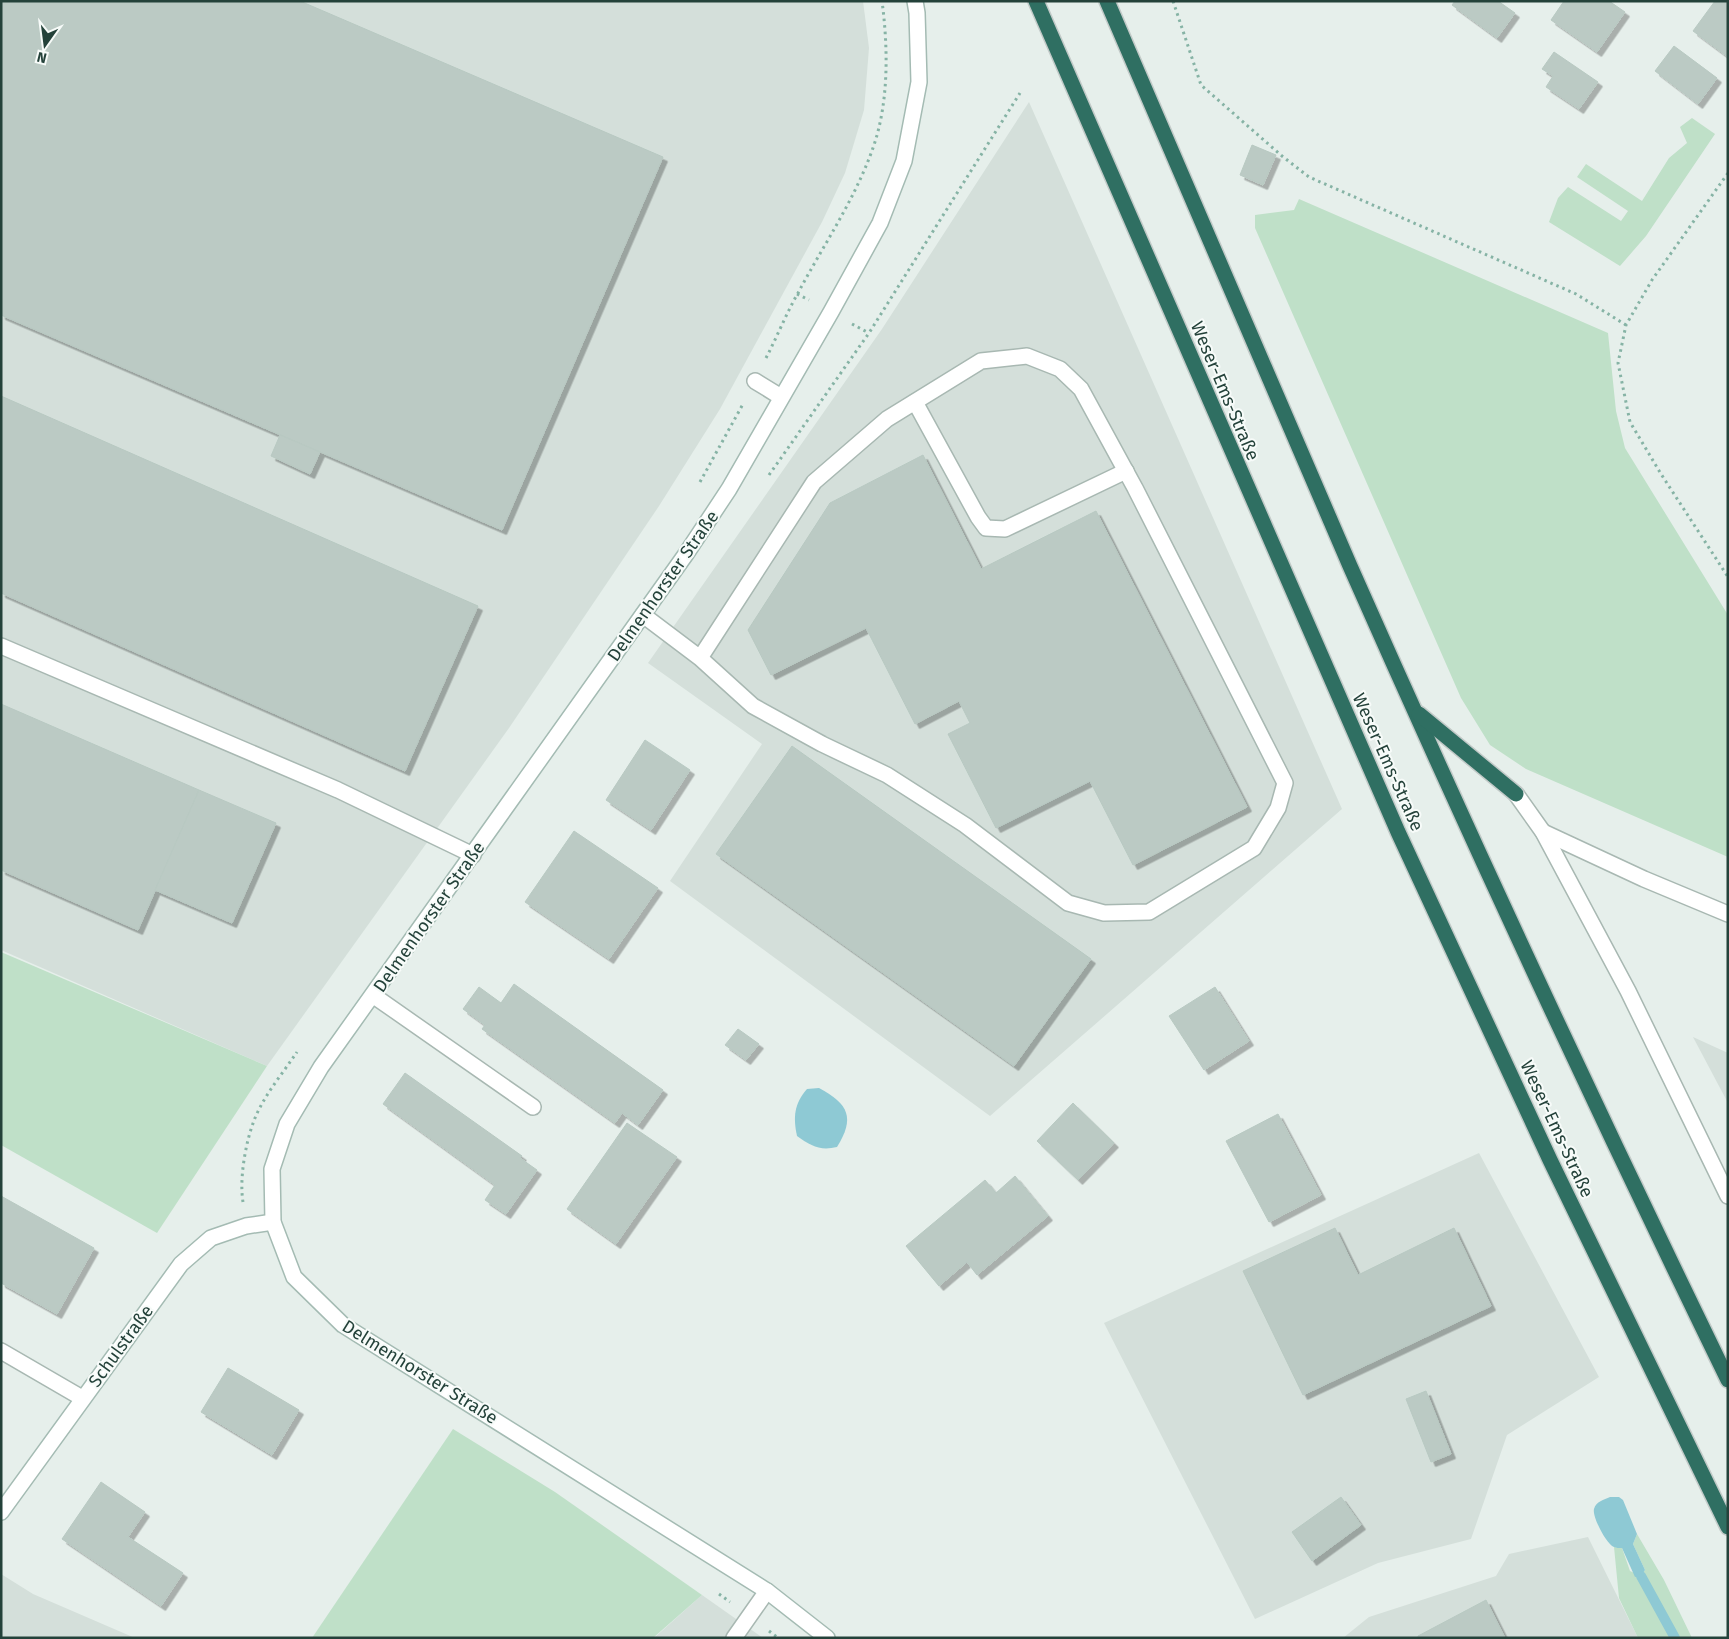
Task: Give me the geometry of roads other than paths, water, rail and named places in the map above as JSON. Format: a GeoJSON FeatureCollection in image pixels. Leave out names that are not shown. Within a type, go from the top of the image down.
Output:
{"type":"FeatureCollection","features":[{"type":"Feature","properties":{"kind":"highway","name":"Weser-Ems-Straße"},"geometry":{"type":"LineString","coordinates":[[1036,1],[1398,832],[1550,1160],[1728,1527]]}},
{"type":"Feature","properties":{"kind":"highway"},"geometry":{"type":"LineString","coordinates":[[1107,1],[1351,568],[1610,1138],[1728,1380]]}},
{"type":"Feature","properties":{"kind":"highway"},"geometry":{"type":"LineString","coordinates":[[1416,712],[1516,794]]}},
{"type":"Feature","properties":{"kind":"street","name":"Delmenhorster Straße"},"geometry":{"type":"LineString","coordinates":[[827,1638],[767,1591],[343,1325],[294,1277],[273,1222],[272,1169],[287,1124],[321,1067],[374,996],[729,489],[880,223],[904,162],[919,82],[915,1]]}},
{"type":"Feature","properties":{"kind":"street"},"geometry":{"type":"LineString","coordinates":[[643,614],[700,658],[753,706],[822,744],[887,775],[965,825],[1068,904],[1104,913],[1149,912],[1254,848],[1278,808],[1285,783],[1126,471],[1081,389],[1060,369],[1027,356],[981,361],[887,419],[814,482],[700,658]]}},
{"type":"Feature","properties":{"kind":"street"},"geometry":{"type":"LineString","coordinates":[[755,381],[781,397]]}},
{"type":"Feature","properties":{"kind":"street"},"geometry":{"type":"LineString","coordinates":[[915,402],[986,528],[1005,529],[1126,471]]}},
{"type":"Feature","properties":{"kind":"street"},"geometry":{"type":"LineString","coordinates":[[1,646],[338,790],[473,854]]}},
{"type":"Feature","properties":{"kind":"street"},"geometry":{"type":"LineString","coordinates":[[1516,794],[1543,832],[1628,991],[1728,1196]]}},
{"type":"Feature","properties":{"kind":"street"},"geometry":{"type":"LineString","coordinates":[[1543,832],[1644,879],[1728,914]]}},
{"type":"Feature","properties":{"kind":"street"},"geometry":{"type":"LineString","coordinates":[[374,996],[533,1107]]}},
{"type":"Feature","properties":{"kind":"street","name":"Schulstraße"},"geometry":{"type":"LineString","coordinates":[[1,1512],[180,1264],[211,1238],[246,1226],[273,1222]]}},
{"type":"Feature","properties":{"kind":"street"},"geometry":{"type":"LineString","coordinates":[[1,1351],[82,1398]]}},
{"type":"Feature","properties":{"kind":"street"},"geometry":{"type":"LineString","coordinates":[[734,1638],[767,1591]]}},
{"type":"Feature","properties":{"kind":"water"},"geometry":{"type":"Polygon","coordinates":[[[819,1088],[837,1100],[843,1106],[846,1113],[846,1128],[837,1147],[816,1147],[797,1136],[795,1117],[799,1100],[807,1089],[819,1088]]]}},
{"type":"Feature","properties":{"kind":"water"},"geometry":{"type":"Polygon","coordinates":[[[1610,1497],[1619,1497],[1623,1500],[1637,1534],[1633,1544],[1645,1570],[1641,1576],[1635,1577],[1622,1548],[1611,1545],[1597,1523],[1594,1513],[1596,1504],[1610,1497]]]}},
{"type":"Feature","properties":{"kind":"waterway"},"geometry":{"type":"LineString","coordinates":[[1641,1576],[1675,1638]]}}]}
